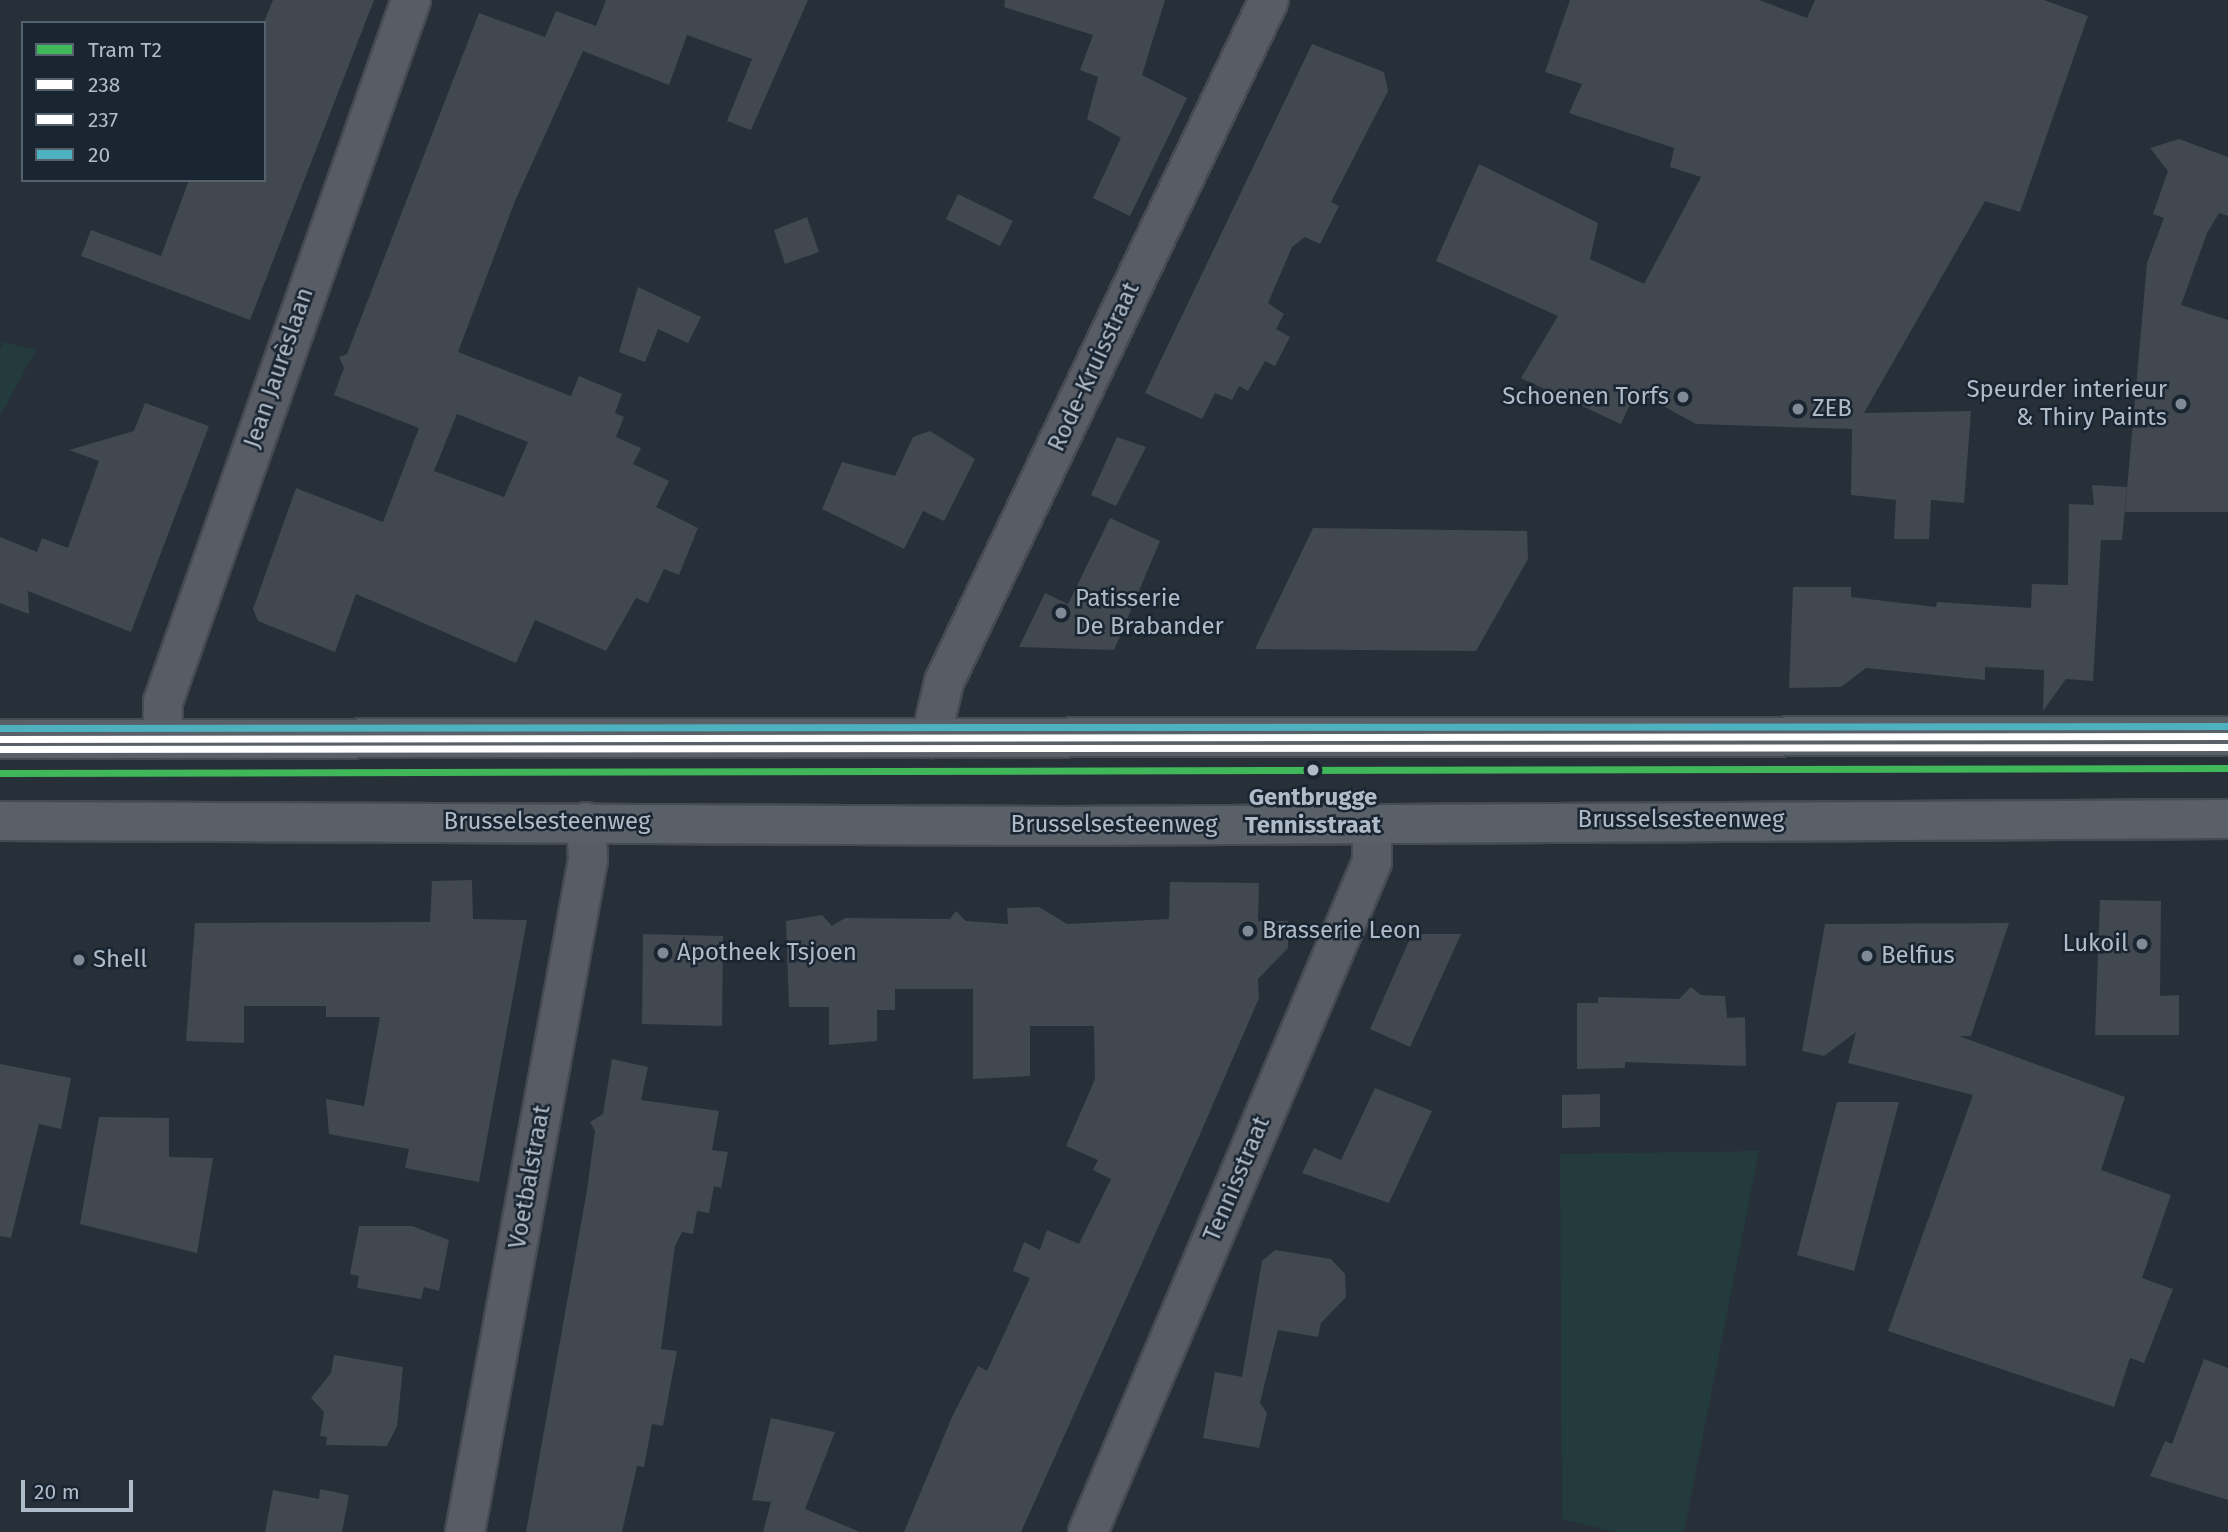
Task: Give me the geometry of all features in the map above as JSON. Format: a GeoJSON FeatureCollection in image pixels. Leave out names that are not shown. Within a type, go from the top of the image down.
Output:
{"type":"FeatureCollection","features":[{"type":"Feature","properties":{"kind":"main road"},"geometry":{"type":"LineString","coordinates":[[0,739],[2228,736]]}},
{"type":"Feature","properties":{"kind":"main road","name":"Brusselsesteenweg"},"geometry":{"type":"LineString","coordinates":[[0,821],[1372,823],[2228,819]]}},
{"type":"Feature","properties":{"kind":"street","name":"Jean Jaurèslaan"},"geometry":{"type":"LineString","coordinates":[[163,739],[163,702],[411,0]]}},
{"type":"Feature","properties":{"kind":"street","name":"Rode-Kruisstraat"},"geometry":{"type":"LineString","coordinates":[[931,738],[944,681],[1269,0]]}},
{"type":"Feature","properties":{"kind":"street","name":"Voetbalstraat"},"geometry":{"type":"LineString","coordinates":[[465,1532],[588,860],[586,822]]}},
{"type":"Feature","properties":{"kind":"street","name":"Tennisstraat"},"geometry":{"type":"LineString","coordinates":[[1088,1532],[1372,862],[1372,823]]}},
{"type":"Feature","properties":{"kind":"green space"},"geometry":{"type":"Polygon","coordinates":[[[3,342],[36,350],[0,416],[0,349],[3,342]]]}},
{"type":"Feature","properties":{"kind":"green space"},"geometry":{"type":"Polygon","coordinates":[[[1759,1151],[1684,1532],[1615,1532],[1562,1519],[1560,1154],[1759,1151]]]}},
{"type":"Feature","properties":{"kind":"building"},"geometry":{"type":"Polygon","coordinates":[[[273,0],[374,0],[250,320],[81,256],[91,230],[161,256],[188,182],[266,182],[264,21],[273,0]]]}},
{"type":"Feature","properties":{"kind":"building"},"geometry":{"type":"Polygon","coordinates":[[[606,0],[808,0],[751,130],[727,121],[752,59],[687,35],[669,85],[583,51],[515,201],[458,352],[571,396],[579,376],[622,394],[615,413],[624,417],[616,437],[641,448],[633,464],[669,481],[656,507],[698,528],[679,575],[664,569],[648,603],[636,598],[606,651],[535,620],[516,663],[356,594],[335,652],[258,621],[253,609],[296,488],[383,522],[419,428],[334,395],[344,368],[339,357],[347,354],[479,13],[545,37],[556,11],[596,26],[606,0]],[[457,414],[434,471],[504,497],[528,442],[457,414]]]}},
{"type":"Feature","properties":{"kind":"building"},"geometry":{"type":"Polygon","coordinates":[[[1005,0],[1165,0],[1142,75],[1187,98],[1130,216],[1093,198],[1121,138],[1087,119],[1098,77],[1080,70],[1093,35],[1004,7],[1005,0]]]}},
{"type":"Feature","properties":{"kind":"building"},"geometry":{"type":"Polygon","coordinates":[[[1570,0],[1759,0],[1807,18],[1815,0],[2044,0],[2088,16],[2020,212],[1985,201],[1864,413],[1971,411],[1964,503],[1931,500],[1929,539],[1894,539],[1896,500],[1851,495],[1852,429],[1696,424],[1636,391],[1621,424],[1521,378],[1558,316],[1436,261],[1479,164],[1598,223],[1590,259],[1644,284],[1701,177],[1670,167],[1674,148],[1569,113],[1582,84],[1545,72],[1570,0]]]}},
{"type":"Feature","properties":{"kind":"building"},"geometry":{"type":"Polygon","coordinates":[[[1312,44],[1384,72],[1388,91],[1331,202],[1339,206],[1320,244],[1305,237],[1292,247],[1268,303],[1284,314],[1276,329],[1290,337],[1275,366],[1265,361],[1248,391],[1239,386],[1232,400],[1215,393],[1202,419],[1145,393],[1312,44]]]}},
{"type":"Feature","properties":{"kind":"building","name":"Speurder interieur & Thiry Paints"},"geometry":{"type":"Polygon","coordinates":[[[2179,139],[2228,157],[2228,216],[2219,213],[2207,233],[2181,305],[2228,320],[2228,512],[2125,512],[2147,263],[2164,218],[2153,214],[2168,171],[2150,148],[2179,139]]]}},
{"type":"Feature","properties":{"kind":"building"},"geometry":{"type":"Polygon","coordinates":[[[958,194],[1013,221],[1000,246],[946,219],[958,194]]]}},
{"type":"Feature","properties":{"kind":"building"},"geometry":{"type":"Polygon","coordinates":[[[807,217],[819,252],[785,264],[774,230],[807,217]]]}},
{"type":"Feature","properties":{"kind":"building"},"geometry":{"type":"Polygon","coordinates":[[[638,287],[701,317],[688,343],[658,329],[645,362],[619,352],[638,287]]]}},
{"type":"Feature","properties":{"kind":"building"},"geometry":{"type":"Polygon","coordinates":[[[145,403],[209,426],[131,632],[28,591],[29,614],[0,603],[0,537],[37,552],[42,538],[68,548],[99,461],[69,450],[134,431],[145,403]]]}},
{"type":"Feature","properties":{"kind":"building"},"geometry":{"type":"Polygon","coordinates":[[[930,431],[975,459],[944,521],[923,511],[904,549],[822,509],[842,462],[895,476],[913,437],[930,431]]]}},
{"type":"Feature","properties":{"kind":"building"},"geometry":{"type":"Polygon","coordinates":[[[1117,437],[1146,447],[1116,506],[1091,495],[1117,437]]]}},
{"type":"Feature","properties":{"kind":"building"},"geometry":{"type":"Polygon","coordinates":[[[2092,485],[2127,487],[2122,540],[2101,540],[2093,681],[2066,679],[2043,711],[2044,670],[1985,667],[1985,680],[1866,668],[1841,687],[1789,688],[1793,587],[1851,587],[1851,597],[1936,607],[1937,602],[2031,608],[2032,584],[2068,585],[2069,504],[2094,505],[2092,485]]]}},
{"type":"Feature","properties":{"kind":"building"},"geometry":{"type":"Polygon","coordinates":[[[1110,518],[1160,541],[1114,650],[1019,647],[1045,593],[1068,604],[1110,518]]]}},
{"type":"Feature","properties":{"kind":"building"},"geometry":{"type":"Polygon","coordinates":[[[1313,528],[1527,531],[1528,559],[1476,651],[1255,649],[1313,528]]]}},
{"type":"Feature","properties":{"kind":"building"},"geometry":{"type":"Polygon","coordinates":[[[472,880],[473,919],[527,920],[479,1182],[405,1168],[409,1149],[329,1134],[326,1099],[364,1106],[380,1017],[326,1017],[326,1006],[244,1006],[244,1043],[186,1041],[195,923],[430,922],[432,881],[472,880]]]}},
{"type":"Feature","properties":{"kind":"building"},"geometry":{"type":"Polygon","coordinates":[[[1170,882],[1259,883],[1258,921],[1288,921],[1288,948],[1258,979],[1259,998],[1021,1532],[904,1532],[952,1417],[978,1366],[987,1371],[1030,1278],[1013,1271],[1024,1242],[1040,1250],[1047,1230],[1079,1244],[1111,1179],[1093,1170],[1098,1160],[1066,1146],[1095,1079],[1094,1026],[1030,1026],[1030,1076],[973,1079],[973,989],[895,989],[895,1010],[877,1010],[877,1041],[829,1045],[829,1007],[789,1007],[786,921],[822,915],[832,926],[845,918],[950,919],[956,911],[966,921],[1008,924],[1007,908],[1039,907],[1067,924],[1169,919],[1170,882]]]}},
{"type":"Feature","properties":{"kind":"building"},"geometry":{"type":"Polygon","coordinates":[[[2100,900],[2161,901],[2160,996],[2179,995],[2179,1035],[2095,1035],[2100,900]]]}},
{"type":"Feature","properties":{"kind":"building"},"geometry":{"type":"Polygon","coordinates":[[[2009,923],[1971,1036],[1959,1036],[2125,1097],[2101,1170],[2171,1195],[2142,1278],[2173,1289],[2144,1363],[2130,1358],[2114,1407],[1888,1331],[1973,1095],[1848,1063],[1856,1032],[1824,1056],[1802,1051],[1825,924],[2009,923]]]}},
{"type":"Feature","properties":{"kind":"building"},"geometry":{"type":"Polygon","coordinates":[[[643,934],[723,936],[722,1026],[642,1024],[643,934]]]}},
{"type":"Feature","properties":{"kind":"building"},"geometry":{"type":"Polygon","coordinates":[[[1412,934],[1461,934],[1410,1047],[1370,1029],[1412,934]]]}},
{"type":"Feature","properties":{"kind":"building"},"geometry":{"type":"Polygon","coordinates":[[[1691,987],[1701,995],[1725,996],[1727,1018],[1745,1017],[1746,1066],[1625,1062],[1625,1068],[1577,1069],[1577,1003],[1598,1003],[1598,997],[1679,999],[1691,987]]]}},
{"type":"Feature","properties":{"kind":"building"},"geometry":{"type":"Polygon","coordinates":[[[612,1059],[648,1067],[641,1100],[719,1111],[712,1150],[728,1152],[721,1188],[714,1186],[709,1213],[697,1211],[693,1234],[682,1232],[675,1246],[661,1349],[677,1351],[663,1426],[652,1424],[644,1467],[637,1466],[622,1532],[526,1532],[587,1190],[595,1131],[590,1122],[603,1114],[612,1059]]]}},
{"type":"Feature","properties":{"kind":"building"},"geometry":{"type":"Polygon","coordinates":[[[0,1064],[71,1078],[61,1129],[39,1124],[11,1238],[0,1236],[0,1064]]]}},
{"type":"Feature","properties":{"kind":"building"},"geometry":{"type":"Polygon","coordinates":[[[1375,1088],[1432,1111],[1389,1203],[1302,1173],[1314,1148],[1341,1160],[1375,1088]]]}},
{"type":"Feature","properties":{"kind":"building"},"geometry":{"type":"Polygon","coordinates":[[[1600,1094],[1600,1127],[1562,1128],[1562,1095],[1600,1094]]]}},
{"type":"Feature","properties":{"kind":"building"},"geometry":{"type":"Polygon","coordinates":[[[1837,1102],[1899,1102],[1854,1271],[1797,1255],[1837,1102]]]}},
{"type":"Feature","properties":{"kind":"building"},"geometry":{"type":"Polygon","coordinates":[[[99,1117],[169,1118],[169,1157],[213,1158],[197,1253],[80,1224],[99,1117]]]}},
{"type":"Feature","properties":{"kind":"building"},"geometry":{"type":"Polygon","coordinates":[[[359,1226],[412,1226],[449,1240],[439,1291],[424,1287],[421,1299],[357,1288],[359,1276],[350,1274],[359,1226]]]}},
{"type":"Feature","properties":{"kind":"building"},"geometry":{"type":"Polygon","coordinates":[[[1275,1250],[1331,1259],[1345,1274],[1346,1297],[1321,1323],[1318,1337],[1278,1330],[1260,1403],[1267,1413],[1259,1448],[1203,1438],[1215,1372],[1242,1377],[1262,1261],[1275,1250]]]}},
{"type":"Feature","properties":{"kind":"building"},"geometry":{"type":"Polygon","coordinates":[[[334,1355],[403,1367],[397,1426],[387,1446],[326,1445],[327,1437],[320,1436],[324,1412],[311,1398],[331,1373],[334,1355]]]}},
{"type":"Feature","properties":{"kind":"building"},"geometry":{"type":"Polygon","coordinates":[[[2204,1359],[2228,1368],[2228,1500],[2150,1476],[2165,1441],[2172,1444],[2204,1359]]]}},
{"type":"Feature","properties":{"kind":"building"},"geometry":{"type":"Polygon","coordinates":[[[771,1418],[835,1432],[805,1509],[860,1532],[763,1532],[771,1502],[752,1500],[771,1418]]]}},
{"type":"Feature","properties":{"kind":"building"},"geometry":{"type":"Polygon","coordinates":[[[320,1489],[349,1495],[342,1532],[265,1532],[273,1490],[319,1499],[320,1489]]]}},
{"type":"Feature","properties":{"kind":"tram line","name":"T2"},"geometry":{"type":"LineString","coordinates":[[0,773],[2228,768]]}},
{"type":"Feature","properties":{"kind":"transit line","name":"20"},"geometry":{"type":"LineString","coordinates":[[0,728],[2228,726]]}},
{"type":"Feature","properties":{"kind":"transit line","name":"238"},"geometry":{"type":"LineString","coordinates":[[0,739],[2228,736]]}},
{"type":"Feature","properties":{"kind":"transit line","name":"237"},"geometry":{"type":"LineString","coordinates":[[0,749],[2228,747]]}},
{"type":"Feature","properties":{"kind":"place","name":"Schoenen Torfs"},"geometry":{"type":"Point","coordinates":[1683,397]}},
{"type":"Feature","properties":{"kind":"place","name":"Speurder interieur & Thiry Paints"},"geometry":{"type":"Point","coordinates":[2181,404]}},
{"type":"Feature","properties":{"kind":"place","name":"ZEB"},"geometry":{"type":"Point","coordinates":[1798,409]}},
{"type":"Feature","properties":{"kind":"place","name":"Patisserie De Brabander"},"geometry":{"type":"Point","coordinates":[1061,613]}},
{"type":"Feature","properties":{"kind":"place","name":"Gentbrugge Tennisstraat"},"geometry":{"type":"Point","coordinates":[1313,770]}},
{"type":"Feature","properties":{"kind":"place","name":"Brasserie Leon"},"geometry":{"type":"Point","coordinates":[1248,931]}},
{"type":"Feature","properties":{"kind":"place","name":"Lukoil"},"geometry":{"type":"Point","coordinates":[2142,944]}},
{"type":"Feature","properties":{"kind":"place","name":"Apotheek Tsjoen"},"geometry":{"type":"Point","coordinates":[663,953]}},
{"type":"Feature","properties":{"kind":"place","name":"Belfius"},"geometry":{"type":"Point","coordinates":[1867,956]}},
{"type":"Feature","properties":{"kind":"place","name":"Shell"},"geometry":{"type":"Point","coordinates":[79,960]}}]}
